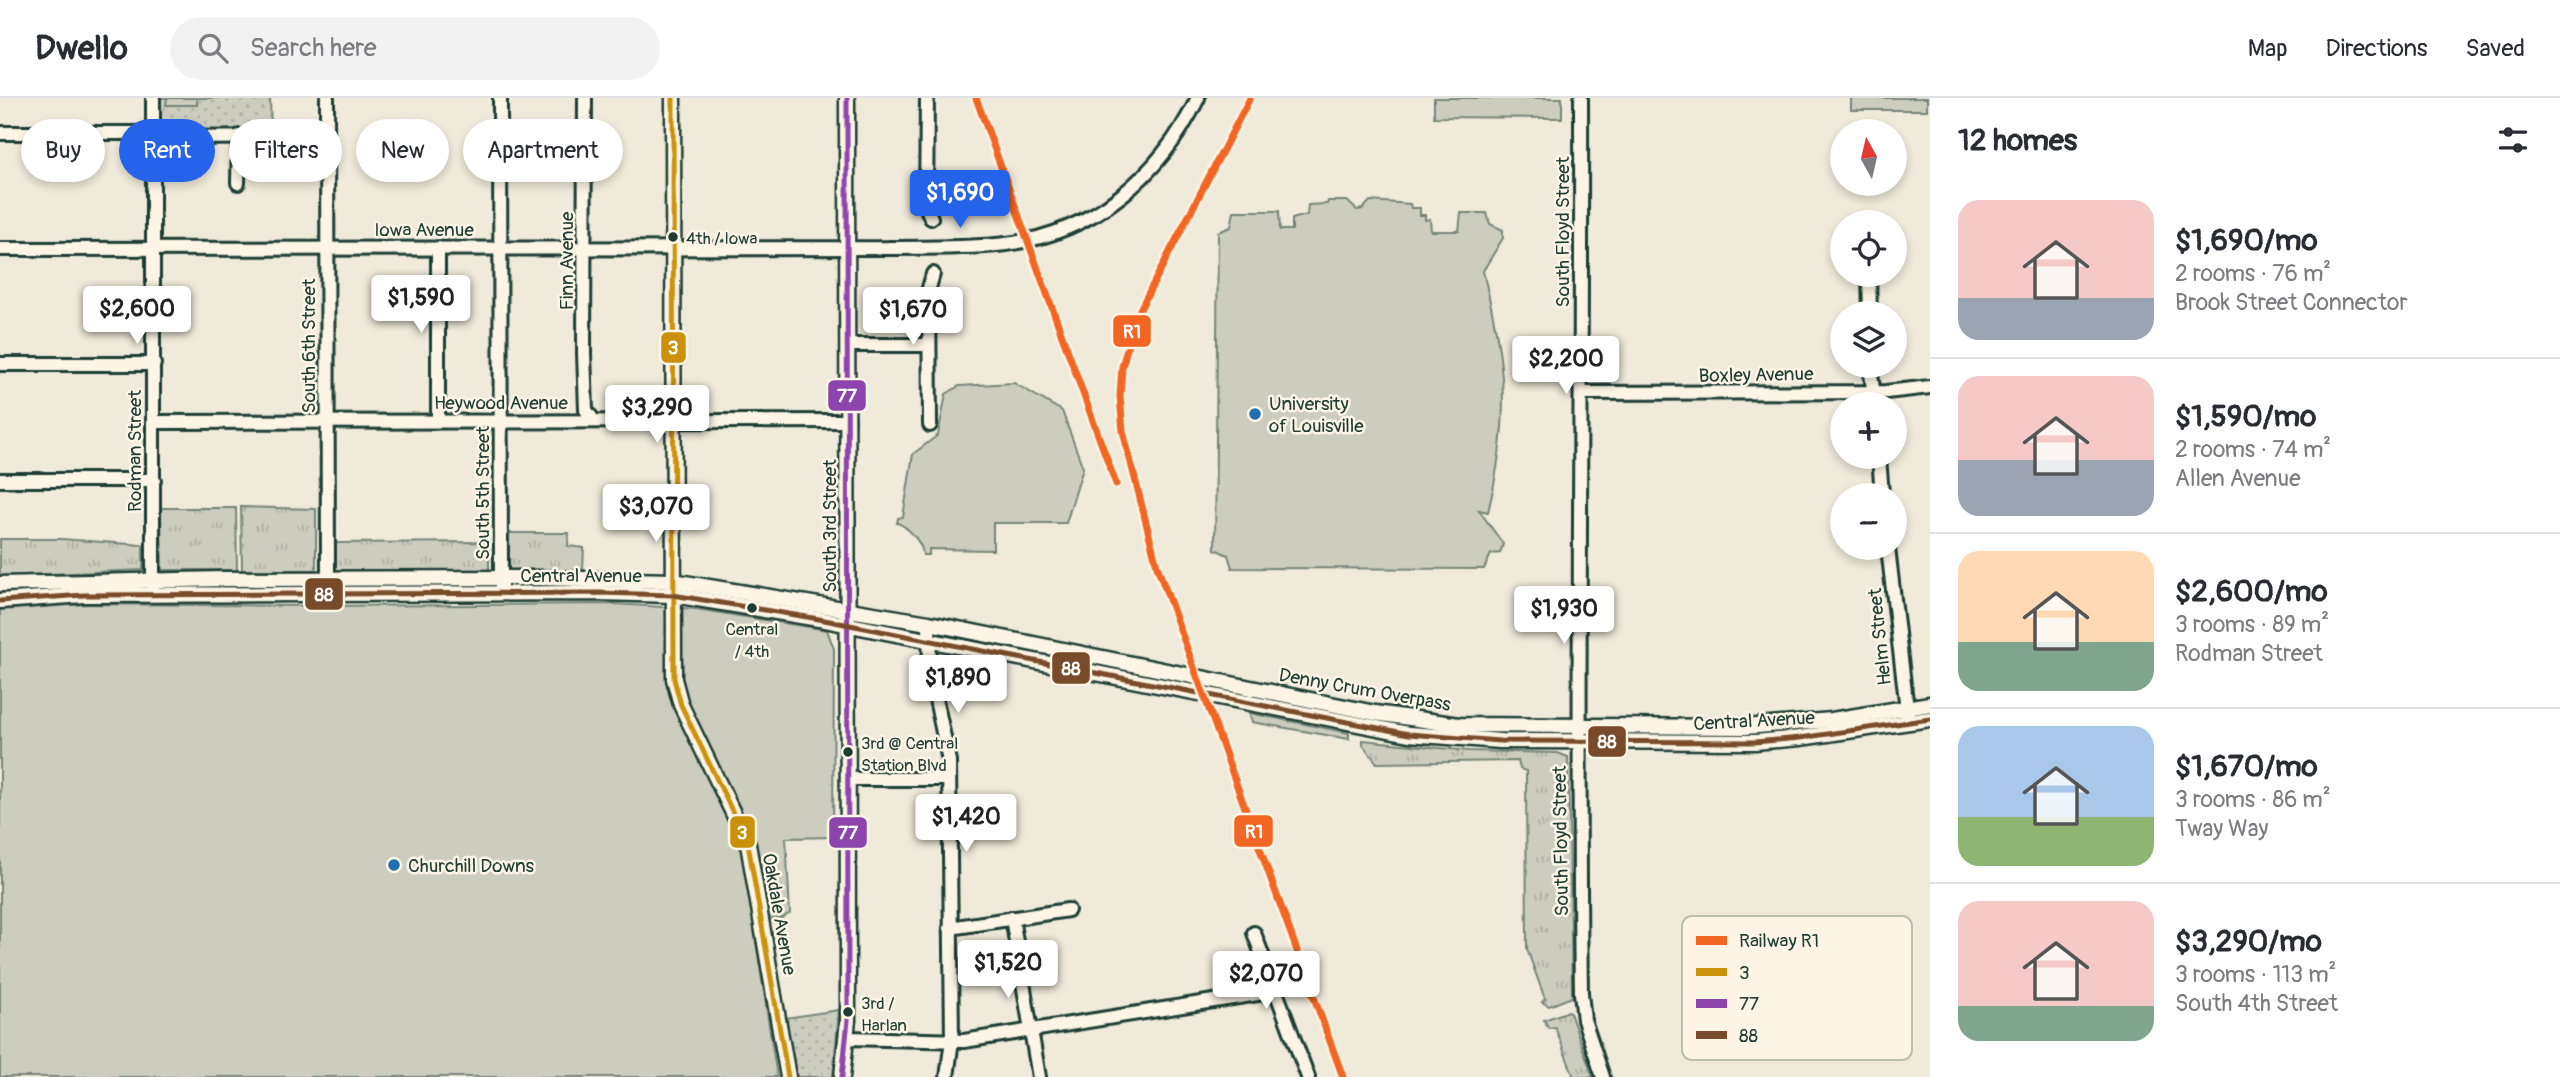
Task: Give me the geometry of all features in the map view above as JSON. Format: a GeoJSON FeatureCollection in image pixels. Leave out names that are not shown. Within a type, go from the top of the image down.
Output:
{"type":"FeatureCollection","features":[{"type":"Feature","properties":{"kind":"main road"},"geometry":{"type":"LineString","coordinates":[[673,98],[673,588]]}},
{"type":"Feature","properties":{"kind":"main road","name":"South 3rd Street"},"geometry":{"type":"LineString","coordinates":[[842,1077],[847,1038],[849,779],[847,98]]}},
{"type":"Feature","properties":{"kind":"main road","name":"Central Avenue"},"geometry":{"type":"LineString","coordinates":[[0,584],[154,579],[502,578],[673,588],[849,609],[1146,666]]}},
{"type":"Feature","properties":{"kind":"main road","name":"Central Avenue"},"geometry":{"type":"LineString","coordinates":[[0,601],[153,595],[501,594],[673,588],[849,625],[1154,683]]}},
{"type":"Feature","properties":{"kind":"main road","name":"Oakdale Avenue"},"geometry":{"type":"LineString","coordinates":[[673,588],[676,690],[748,844],[788,1077]]}},
{"type":"Feature","properties":{"kind":"main road","name":"Denny Crum Overpass"},"geometry":{"type":"LineString","coordinates":[[1146,666],[1375,713],[1459,725],[1578,735]]}},
{"type":"Feature","properties":{"kind":"main road","name":"Denny Crum Overpass"},"geometry":{"type":"LineString","coordinates":[[1154,683],[1409,734],[1474,740],[1578,735]]}},
{"type":"Feature","properties":{"kind":"main road","name":"Central Avenue"},"geometry":{"type":"LineString","coordinates":[[1578,735],[1755,742],[1907,715],[1930,704]]}},
{"type":"Feature","properties":{"kind":"main road","name":"Central Avenue"},"geometry":{"type":"LineString","coordinates":[[1907,715],[1930,719]]}},
{"type":"Feature","properties":{"kind":"street","name":"Rodman Street"},"geometry":{"type":"LineString","coordinates":[[153,98],[153,119]]}},
{"type":"Feature","properties":{"kind":"street","name":"South 6th Street"},"geometry":{"type":"LineString","coordinates":[[327,98],[327,119]]}},
{"type":"Feature","properties":{"kind":"street","name":"South 5th Street"},"geometry":{"type":"LineString","coordinates":[[500,98],[501,594]]}},
{"type":"Feature","properties":{"kind":"street","name":"Finn Avenue"},"geometry":{"type":"LineString","coordinates":[[585,98],[586,410],[594,421]]}},
{"type":"Feature","properties":{"kind":"street"},"geometry":{"type":"LineString","coordinates":[[927,98],[926,206],[931,218]]}},
{"type":"Feature","properties":{"kind":"street","name":"Iowa Avenue"},"geometry":{"type":"LineString","coordinates":[[0,249],[888,248],[1007,244],[1065,229],[1096,214],[1129,191],[1166,152],[1198,98]]}},
{"type":"Feature","properties":{"kind":"street","name":"South Floyd Street"},"geometry":{"type":"LineString","coordinates":[[1581,98],[1582,393],[1578,735],[1582,1001],[1585,1024],[1604,1077]]}},
{"type":"Feature","properties":{"kind":"street"},"geometry":{"type":"LineString","coordinates":[[0,133],[119,133]]}},
{"type":"Feature","properties":{"kind":"street","name":"Rodman Street"},"geometry":{"type":"LineString","coordinates":[[153,182],[153,595]]}},
{"type":"Feature","properties":{"kind":"street","name":"South 6th Street"},"geometry":{"type":"LineString","coordinates":[[327,182],[328,595]]}},
{"type":"Feature","properties":{"kind":"street"},"geometry":{"type":"LineString","coordinates":[[438,248],[438,421]]}},
{"type":"Feature","properties":{"kind":"street"},"geometry":{"type":"LineString","coordinates":[[930,425],[929,288],[933,274]]}},
{"type":"Feature","properties":{"kind":"street"},"geometry":{"type":"LineString","coordinates":[[848,345],[929,345]]}},
{"type":"Feature","properties":{"kind":"street"},"geometry":{"type":"LineString","coordinates":[[0,364],[153,364]]}},
{"type":"Feature","properties":{"kind":"street","name":"Boxley Avenue"},"geometry":{"type":"LineString","coordinates":[[1905,392],[1930,387]]}},
{"type":"Feature","properties":{"kind":"street","name":"Boxley Avenue"},"geometry":{"type":"LineString","coordinates":[[1582,393],[1830,397]]}},
{"type":"Feature","properties":{"kind":"street","name":"Heywood Avenue"},"geometry":{"type":"LineString","coordinates":[[154,422],[848,421]]}},
{"type":"Feature","properties":{"kind":"street"},"geometry":{"type":"LineString","coordinates":[[0,480],[154,480]]}},
{"type":"Feature","properties":{"kind":"street","name":"Helm Street"},"geometry":{"type":"LineString","coordinates":[[1889,560],[1907,715]]}},
{"type":"Feature","properties":{"kind":"street"},"geometry":{"type":"LineString","coordinates":[[929,623],[930,671],[944,731],[949,779],[952,1040],[947,1077]]}},
{"type":"Feature","properties":{"kind":"street"},"geometry":{"type":"LineString","coordinates":[[849,779],[949,779]]}},
{"type":"Feature","properties":{"kind":"street"},"geometry":{"type":"LineString","coordinates":[[950,928],[1068,910]]}},
{"type":"Feature","properties":{"kind":"street"},"geometry":{"type":"LineString","coordinates":[[1012,918],[1038,1077]]}},
{"type":"Feature","properties":{"kind":"street"},"geometry":{"type":"LineString","coordinates":[[1254,933],[1308,1077]]}},
{"type":"Feature","properties":{"kind":"street"},"geometry":{"type":"LineString","coordinates":[[847,1038],[964,1041],[1276,991]]}},
{"type":"Feature","properties":{"kind":"green space"},"geometry":{"type":"Polygon","coordinates":[[[161,98],[270,98],[271,119],[229,119],[229,135],[215,135],[215,119],[161,119],[161,98]]]}},
{"type":"Feature","properties":{"kind":"green space"},"geometry":{"type":"Polygon","coordinates":[[[167,98],[197,98],[197,105],[166,105],[167,98]]]}},
{"type":"Feature","properties":{"kind":"green space"},"geometry":{"type":"Polygon","coordinates":[[[1434,98],[1562,98],[1562,118],[1434,117],[1434,98]]]}},
{"type":"Feature","properties":{"kind":"green space"},"geometry":{"type":"Polygon","coordinates":[[[1851,98],[1927,98],[1927,110],[1851,110],[1851,98]]]}},
{"type":"Feature","properties":{"kind":"green space"},"geometry":{"type":"Polygon","coordinates":[[[1328,201],[1347,201],[1357,210],[1363,209],[1370,201],[1410,204],[1411,208],[1420,208],[1420,215],[1425,215],[1425,220],[1430,219],[1431,231],[1459,231],[1461,213],[1487,213],[1490,224],[1503,230],[1503,238],[1483,271],[1497,336],[1503,392],[1503,419],[1495,478],[1488,512],[1479,510],[1503,544],[1500,553],[1491,554],[1484,569],[1232,568],[1228,555],[1215,549],[1218,232],[1231,227],[1234,211],[1279,211],[1280,230],[1292,230],[1292,219],[1307,215],[1308,205],[1327,204],[1328,201]]]}},
{"type":"Feature","properties":{"kind":"green space"},"geometry":{"type":"Polygon","coordinates":[[[1014,383],[1062,411],[1083,468],[1066,523],[993,523],[993,550],[929,549],[929,555],[923,555],[914,536],[897,523],[898,518],[903,517],[913,454],[938,435],[946,394],[959,386],[1014,383]]]}},
{"type":"Feature","properties":{"kind":"green space"},"geometry":{"type":"Polygon","coordinates":[[[241,507],[316,509],[316,570],[242,570],[241,507]]]}},
{"type":"Feature","properties":{"kind":"green space"},"geometry":{"type":"Polygon","coordinates":[[[161,508],[236,508],[237,570],[162,570],[161,508]]]}},
{"type":"Feature","properties":{"kind":"green space"},"geometry":{"type":"Polygon","coordinates":[[[509,533],[569,533],[568,546],[584,548],[583,570],[509,570],[509,533]]]}},
{"type":"Feature","properties":{"kind":"green space"},"geometry":{"type":"Polygon","coordinates":[[[0,539],[61,539],[143,545],[143,570],[0,576],[0,539]]]}},
{"type":"Feature","properties":{"kind":"green space"},"geometry":{"type":"Polygon","coordinates":[[[489,542],[489,570],[336,570],[336,543],[489,542]]]}},
{"type":"Feature","properties":{"kind":"green space","name":"Churchill Downs"},"geometry":{"type":"Polygon","coordinates":[[[86,604],[614,604],[696,609],[827,630],[834,649],[833,837],[786,838],[790,913],[782,918],[753,922],[777,1077],[0,1077],[0,610],[86,604]]]}},
{"type":"Feature","properties":{"kind":"green space"},"geometry":{"type":"Polygon","coordinates":[[[1042,651],[1130,668],[1129,673],[1041,656],[1042,651]]]}},
{"type":"Feature","properties":{"kind":"green space"},"geometry":{"type":"Polygon","coordinates":[[[1249,713],[1349,733],[1349,739],[1252,722],[1249,713]]]}},
{"type":"Feature","properties":{"kind":"green space"},"geometry":{"type":"Polygon","coordinates":[[[1363,740],[1469,751],[1558,753],[1568,757],[1572,997],[1549,1006],[1542,1002],[1545,999],[1527,949],[1526,771],[1520,769],[1518,761],[1377,763],[1363,745],[1363,740]]]}},
{"type":"Feature","properties":{"kind":"green space"},"geometry":{"type":"Polygon","coordinates":[[[839,1010],[833,1077],[795,1077],[785,1018],[839,1010]]]}},
{"type":"Feature","properties":{"kind":"green space"},"geometry":{"type":"Polygon","coordinates":[[[1569,1011],[1593,1077],[1574,1077],[1555,1027],[1549,1028],[1544,1020],[1569,1011]]]}},
{"type":"Feature","properties":{"kind":"rail line","name":"R1"},"geometry":{"type":"LineString","coordinates":[[976,98],[1116,484]]}},
{"type":"Feature","properties":{"kind":"rail line","name":"R1"},"geometry":{"type":"LineString","coordinates":[[1250,98],[1135,319],[1122,367],[1120,396],[1123,431],[1157,566],[1343,1077]]}},
{"type":"Feature","properties":{"kind":"transit line","name":"3"},"geometry":{"type":"LineString","coordinates":[[673,98],[674,679],[681,705],[748,844],[788,1077]]}},
{"type":"Feature","properties":{"kind":"transit line","name":"77"},"geometry":{"type":"LineString","coordinates":[[842,1077],[848,1020],[847,98]]}},
{"type":"Feature","properties":{"kind":"transit line","name":"88"},"geometry":{"type":"LineString","coordinates":[[0,601],[84,595],[673,595],[819,619],[1409,734],[1500,741],[1755,742],[1930,719]]}},
{"type":"Feature","properties":{"kind":"place","name":"4th / Iowa"},"geometry":{"type":"Point","coordinates":[673,237]}},
{"type":"Feature","properties":{"kind":"place","name":"University of Louisville"},"geometry":{"type":"Point","coordinates":[1255,414]}},
{"type":"Feature","properties":{"kind":"place","name":"Central / 4th"},"geometry":{"type":"Point","coordinates":[752,608]}},
{"type":"Feature","properties":{"kind":"place","name":"3rd @ Central Station Blvd"},"geometry":{"type":"Point","coordinates":[848,752]}},
{"type":"Feature","properties":{"kind":"place","name":"Churchill Downs"},"geometry":{"type":"Point","coordinates":[394,865]}},
{"type":"Feature","properties":{"kind":"place","name":"3rd / Harlan"},"geometry":{"type":"Point","coordinates":[848,1012]}}]}
